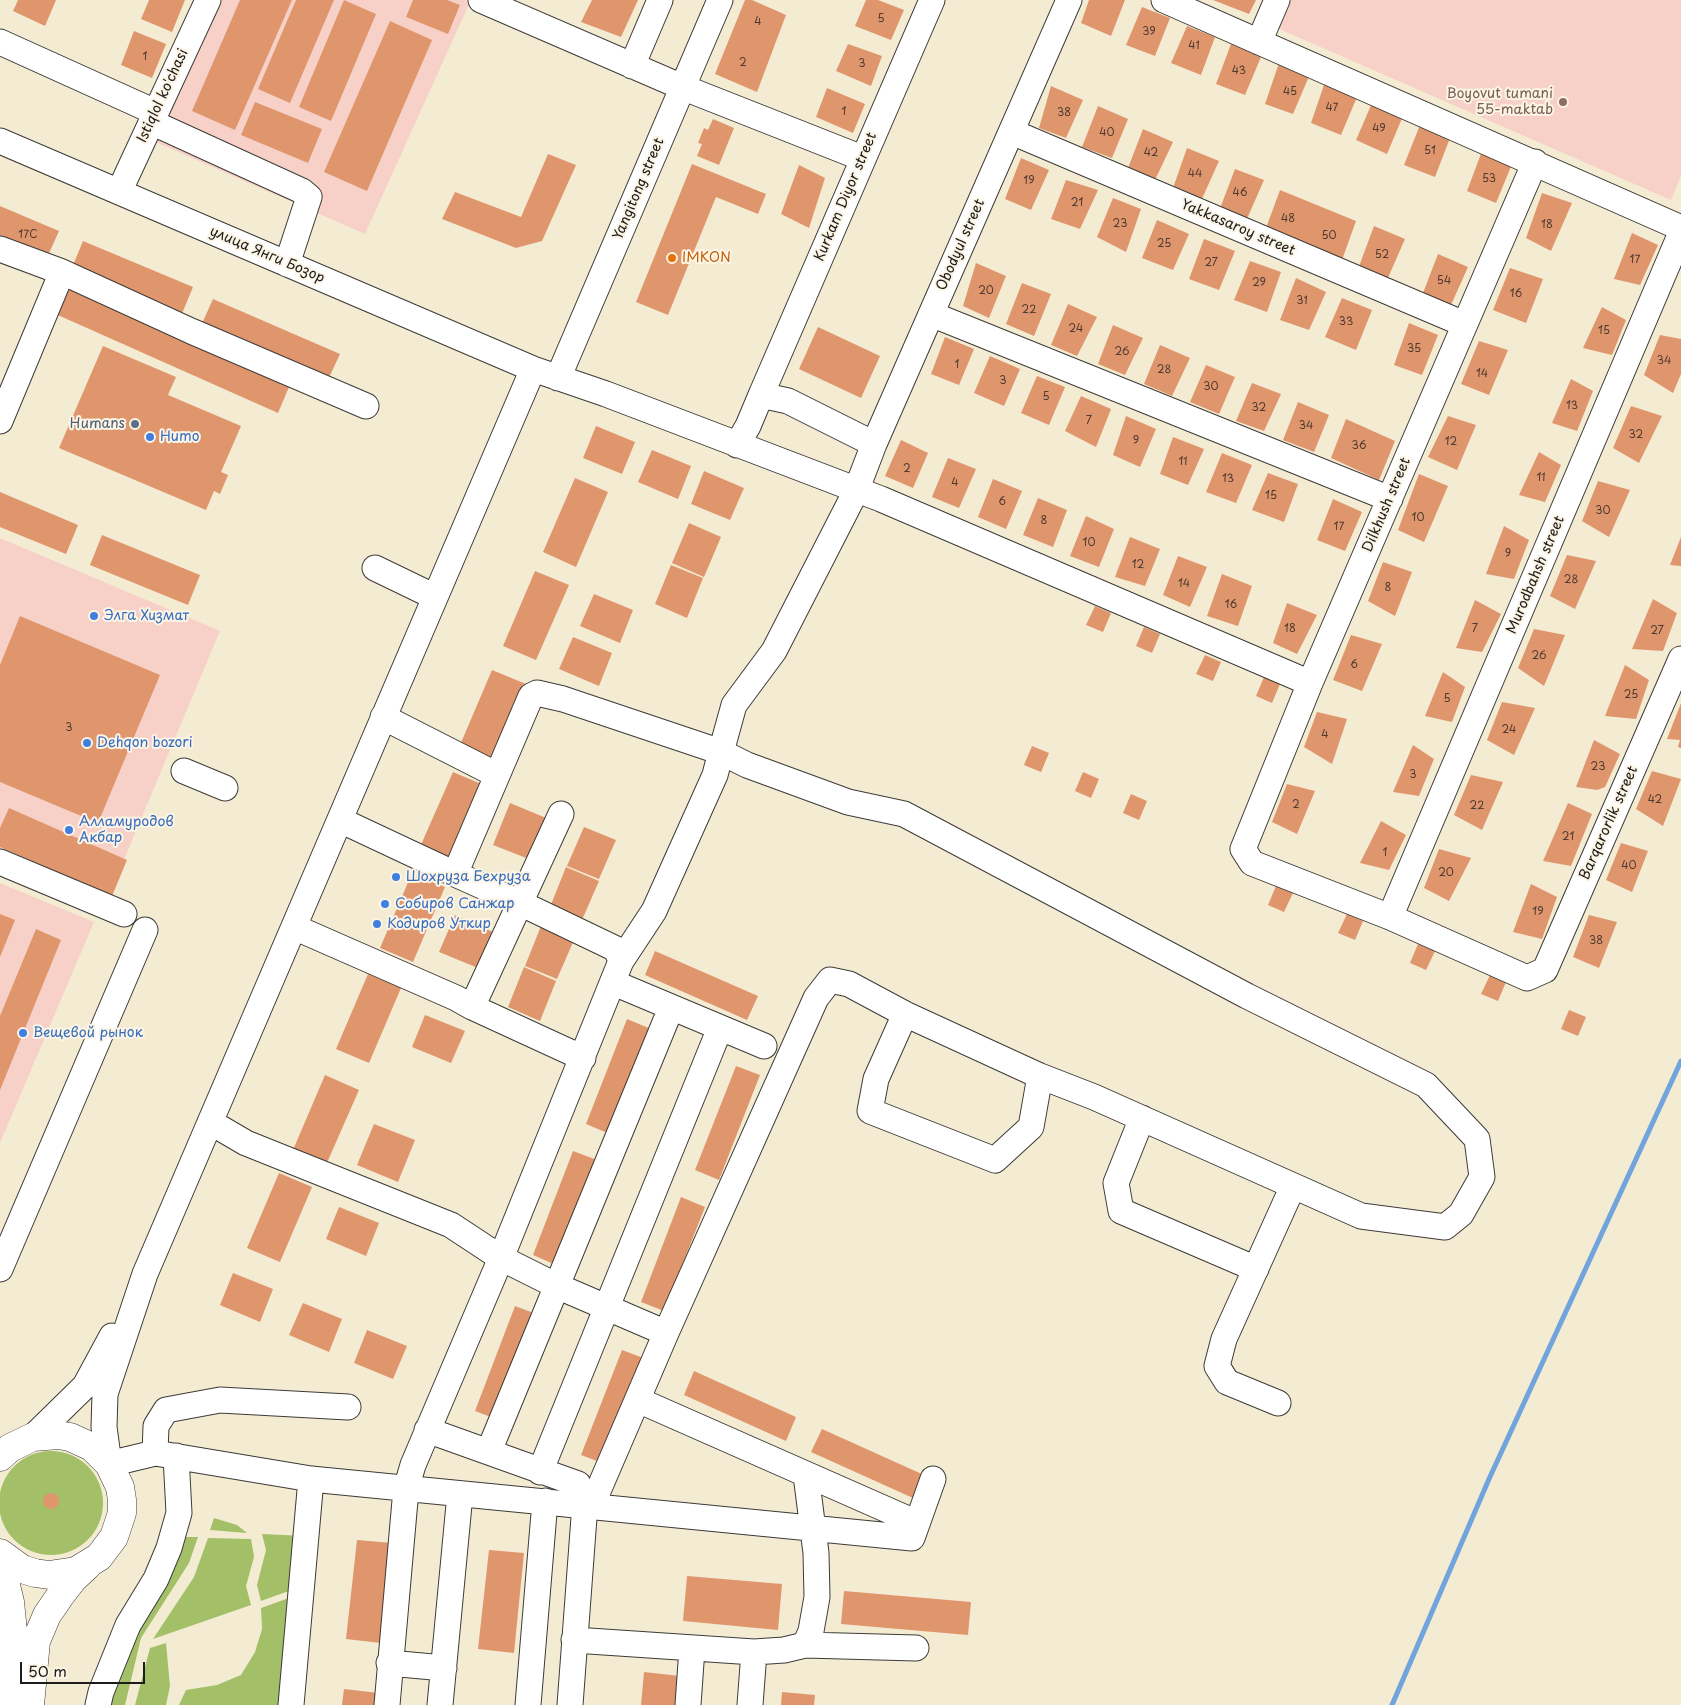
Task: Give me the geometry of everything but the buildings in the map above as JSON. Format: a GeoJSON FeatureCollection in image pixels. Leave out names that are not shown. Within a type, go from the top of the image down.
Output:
{"type":"FeatureCollection","features":[{"type":"Feature","properties":{"kind":"main road"},"geometry":{"type":"LineString","coordinates":[[0,1438],[58,1435],[76,1439],[92,1447],[109,1464],[120,1487],[122,1513],[114,1537],[99,1557],[73,1579],[47,1615],[36,1641],[30,1705]]}},
{"type":"Feature","properties":{"kind":"main road"},"geometry":{"type":"LineString","coordinates":[[0,1457],[10,1448],[33,1437]]}},
{"type":"Feature","properties":{"kind":"main road"},"geometry":{"type":"LineString","coordinates":[[0,1553],[22,1569],[42,1574],[63,1574],[89,1565]]}},
{"type":"Feature","properties":{"kind":"main road"},"geometry":{"type":"LineString","coordinates":[[0,1561],[10,1602],[13,1632],[7,1705]]}},
{"type":"Feature","properties":{"kind":"street","name":"Istiqlol ko'chasi"},"geometry":{"type":"LineString","coordinates":[[119,192],[208,0]]}},
{"type":"Feature","properties":{"kind":"street"},"geometry":{"type":"LineString","coordinates":[[481,0],[682,87],[862,158]]}},
{"type":"Feature","properties":{"kind":"street"},"geometry":{"type":"LineString","coordinates":[[632,66],[660,0]]}},
{"type":"Feature","properties":{"kind":"street","name":"Yangitong street"},"geometry":{"type":"LineString","coordinates":[[558,378],[720,0]]}},
{"type":"Feature","properties":{"kind":"street","name":"Kurkam Diyor street"},"geometry":{"type":"LineString","coordinates":[[738,445],[932,0]]}},
{"type":"Feature","properties":{"kind":"street","name":"Obodyul street"},"geometry":{"type":"LineString","coordinates":[[387,1705],[406,1489],[427,1430],[501,1258],[617,972],[654,911],[715,775],[734,706],[774,652],[856,491],[874,444],[1069,0]]}},
{"type":"Feature","properties":{"kind":"street"},"geometry":{"type":"LineString","coordinates":[[1164,0],[1681,228]]}},
{"type":"Feature","properties":{"kind":"street"},"geometry":{"type":"LineString","coordinates":[[1259,42],[1277,0]]}},
{"type":"Feature","properties":{"kind":"street"},"geometry":{"type":"LineString","coordinates":[[0,42],[302,191],[309,197],[287,264]]}},
{"type":"Feature","properties":{"kind":"street","name":"Yakkasaroy street"},"geometry":{"type":"LineString","coordinates":[[1012,132],[1464,324]]}},
{"type":"Feature","properties":{"kind":"street","name":"улица Янги Бозор"},"geometry":{"type":"LineString","coordinates":[[0,141],[533,369],[881,499],[1310,683]]}},
{"type":"Feature","properties":{"kind":"street","name":"Dilkhush street"},"geometry":{"type":"LineString","coordinates":[[1390,917],[1252,864],[1243,849],[1310,683],[1535,162]]}},
{"type":"Feature","properties":{"kind":"street","name":"Murodbahsh street"},"geometry":{"type":"LineString","coordinates":[[1390,917],[1681,233]]}},
{"type":"Feature","properties":{"kind":"street"},"geometry":{"type":"LineString","coordinates":[[0,249],[62,272],[190,331],[366,406]]}},
{"type":"Feature","properties":{"kind":"street"},"geometry":{"type":"LineString","coordinates":[[0,421],[62,272]]}},
{"type":"Feature","properties":{"kind":"street"},"geometry":{"type":"LineString","coordinates":[[931,314],[1390,499]]}},
{"type":"Feature","properties":{"kind":"street"},"geometry":{"type":"LineString","coordinates":[[533,369],[145,1274],[105,1394],[104,1427],[109,1464],[166,1454],[311,1479],[545,1501],[585,1498],[812,1530],[912,1538],[933,1479]]}},
{"type":"Feature","properties":{"kind":"street"},"geometry":{"type":"LineString","coordinates":[[761,395],[788,401],[874,444]]}},
{"type":"Feature","properties":{"kind":"street"},"geometry":{"type":"LineString","coordinates":[[375,568],[436,597]]}},
{"type":"Feature","properties":{"kind":"street","name":"Barqarorlik street"},"geometry":{"type":"LineString","coordinates":[[1390,917],[1527,978],[1545,970],[1681,659]]}},
{"type":"Feature","properties":{"kind":"street"},"geometry":{"type":"LineString","coordinates":[[455,874],[531,696],[537,692],[721,752],[746,765],[848,802],[904,814],[1247,996],[1426,1085],[1478,1139],[1482,1177],[1460,1214],[1446,1227],[1361,1216],[1094,1096],[1040,1076],[905,1014],[849,984],[830,980],[816,998],[666,1333],[638,1400],[585,1498],[570,1705]]}},
{"type":"Feature","properties":{"kind":"street"},"geometry":{"type":"LineString","coordinates":[[383,717],[497,775]]}},
{"type":"Feature","properties":{"kind":"street"},"geometry":{"type":"LineString","coordinates":[[184,771],[225,788]]}},
{"type":"Feature","properties":{"kind":"street"},"geometry":{"type":"LineString","coordinates":[[472,1007],[561,814]]}},
{"type":"Feature","properties":{"kind":"street"},"geometry":{"type":"LineString","coordinates":[[340,820],[616,948],[617,972],[672,1008],[764,1046]]}},
{"type":"Feature","properties":{"kind":"street"},"geometry":{"type":"LineString","coordinates":[[0,862],[124,914]]}},
{"type":"Feature","properties":{"kind":"street"},"geometry":{"type":"LineString","coordinates":[[294,927],[456,998],[583,1058]]}},
{"type":"Feature","properties":{"kind":"street"},"geometry":{"type":"LineString","coordinates":[[0,1269],[145,930]]}},
{"type":"Feature","properties":{"kind":"street"},"geometry":{"type":"LineString","coordinates":[[489,1451],[672,1008]]}},
{"type":"Feature","properties":{"kind":"street"},"geometry":{"type":"LineString","coordinates":[[905,1014],[876,1079],[870,1111],[995,1160],[1031,1128],[1040,1076]]}},
{"type":"Feature","properties":{"kind":"street"},"geometry":{"type":"LineString","coordinates":[[540,1472],[720,1028]]}},
{"type":"Feature","properties":{"kind":"street"},"geometry":{"type":"LineString","coordinates":[[1142,1118],[1116,1183],[1121,1211],[1256,1269]]}},
{"type":"Feature","properties":{"kind":"street"},"geometry":{"type":"LineString","coordinates":[[210,1122],[246,1143],[451,1225],[501,1258],[557,1286],[666,1333]]}},
{"type":"Feature","properties":{"kind":"street"},"geometry":{"type":"LineString","coordinates":[[1278,1403],[1228,1382],[1217,1366],[1224,1339],[1293,1186]]}},
{"type":"Feature","properties":{"kind":"street"},"geometry":{"type":"LineString","coordinates":[[33,1437],[85,1386],[145,1274]]}},
{"type":"Feature","properties":{"kind":"street"},"geometry":{"type":"LineString","coordinates":[[98,1705],[101,1692],[128,1625],[156,1579],[169,1548],[179,1513],[166,1454],[156,1426],[166,1410],[220,1400],[348,1407]]}},
{"type":"Feature","properties":{"kind":"street"},"geometry":{"type":"LineString","coordinates":[[638,1400],[917,1523]]}},
{"type":"Feature","properties":{"kind":"street"},"geometry":{"type":"LineString","coordinates":[[427,1430],[489,1451],[540,1472],[585,1498]]}},
{"type":"Feature","properties":{"kind":"street"},"geometry":{"type":"LineString","coordinates":[[805,1645],[811,1631],[817,1597],[816,1553],[806,1475]]}},
{"type":"Feature","properties":{"kind":"street"},"geometry":{"type":"LineString","coordinates":[[291,1705],[311,1479]]}},
{"type":"Feature","properties":{"kind":"street"},"geometry":{"type":"LineString","coordinates":[[440,1705],[460,1494]]}},
{"type":"Feature","properties":{"kind":"street"},"geometry":{"type":"LineString","coordinates":[[528,1705],[545,1501]]}},
{"type":"Feature","properties":{"kind":"street"},"geometry":{"type":"LineString","coordinates":[[574,1640],[754,1652],[784,1650],[805,1645],[916,1648]]}},
{"type":"Feature","properties":{"kind":"street"},"geometry":{"type":"LineString","coordinates":[[688,1705],[692,1648]]}},
{"type":"Feature","properties":{"kind":"street"},"geometry":{"type":"LineString","coordinates":[[750,1705],[754,1652]]}},
{"type":"Feature","properties":{"kind":"street"},"geometry":{"type":"LineString","coordinates":[[390,1662],[444,1668]]}},
{"type":"Feature","properties":{"kind":"shaded area"},"geometry":{"type":"Polygon","coordinates":[[[216,0],[465,0],[470,2],[365,234],[151,140],[216,0]]]}},
{"type":"Feature","properties":{"kind":"shaded area","name":"Boyovut tumani 55-maktab"},"geometry":{"type":"Polygon","coordinates":[[[1289,0],[1681,0],[1681,176],[1671,200],[1277,28],[1289,0]]]}},
{"type":"Feature","properties":{"kind":"shaded area","name":"Dehqon bozori"},"geometry":{"type":"Polygon","coordinates":[[[0,538],[220,631],[107,900],[0,855],[0,538]]]}},
{"type":"Feature","properties":{"kind":"shaded area","name":"Вещевой рынок"},"geometry":{"type":"Polygon","coordinates":[[[0,883],[94,922],[0,1143],[0,883]]]}},
{"type":"Feature","properties":{"kind":"green space"},"geometry":{"type":"Polygon","coordinates":[[[51,1451],[71,1455],[88,1466],[99,1483],[103,1503],[99,1523],[88,1540],[71,1551],[51,1555],[31,1551],[14,1540],[3,1523],[-1,1503],[3,1483],[14,1466],[31,1455],[51,1451]]]}},
{"type":"Feature","properties":{"kind":"green space"},"geometry":{"type":"Polygon","coordinates":[[[214,1518],[237,1525],[247,1533],[210,1530],[214,1518]]]}},
{"type":"Feature","properties":{"kind":"green space"},"geometry":{"type":"Polygon","coordinates":[[[262,1534],[305,1536],[300,1587],[261,1601],[257,1585],[266,1550],[262,1534]]]}},
{"type":"Feature","properties":{"kind":"green space"},"geometry":{"type":"Polygon","coordinates":[[[181,1537],[198,1537],[189,1563],[141,1638],[125,1705],[107,1705],[127,1647],[181,1537]]]}},
{"type":"Feature","properties":{"kind":"green space"},"geometry":{"type":"Polygon","coordinates":[[[208,1538],[251,1539],[254,1557],[246,1586],[251,1605],[153,1639],[194,1577],[208,1538]]]}},
{"type":"Feature","properties":{"kind":"green space"},"geometry":{"type":"Polygon","coordinates":[[[300,1594],[290,1705],[179,1705],[186,1690],[217,1685],[241,1675],[255,1652],[262,1629],[261,1608],[300,1594]]]}},
{"type":"Feature","properties":{"kind":"green space"},"geometry":{"type":"Polygon","coordinates":[[[166,1643],[170,1686],[166,1705],[135,1705],[150,1648],[166,1643]]]}},
{"type":"Feature","properties":{"kind":"waterway"},"geometry":{"type":"LineString","coordinates":[[1392,1705],[1489,1479],[1681,1061]]}},
{"type":"Feature","properties":{"kind":"place","name":"Boyovut tumani 55-maktab"},"geometry":{"type":"Point","coordinates":[1563,102]}},
{"type":"Feature","properties":{"kind":"place","name":"IMKON"},"geometry":{"type":"Point","coordinates":[672,258]}},
{"type":"Feature","properties":{"kind":"place","name":"Humans"},"geometry":{"type":"Point","coordinates":[135,424]}},
{"type":"Feature","properties":{"kind":"place","name":"Humo"},"geometry":{"type":"Point","coordinates":[150,437]}},
{"type":"Feature","properties":{"kind":"place","name":"Элга Хизмат"},"geometry":{"type":"Point","coordinates":[94,616]}},
{"type":"Feature","properties":{"kind":"place","name":"Dehqon bozori"},"geometry":{"type":"Point","coordinates":[87,743]}},
{"type":"Feature","properties":{"kind":"place","name":"Алламуродов Акбар"},"geometry":{"type":"Point","coordinates":[69,830]}},
{"type":"Feature","properties":{"kind":"place","name":"Шохруза Бехруза"},"geometry":{"type":"Point","coordinates":[396,877]}},
{"type":"Feature","properties":{"kind":"place","name":"Собиров Санжар"},"geometry":{"type":"Point","coordinates":[385,904]}},
{"type":"Feature","properties":{"kind":"place","name":"Кодиров Уткир"},"geometry":{"type":"Point","coordinates":[377,924]}},
{"type":"Feature","properties":{"kind":"place","name":"Вещевой рынок"},"geometry":{"type":"Point","coordinates":[23,1033]}}]}
